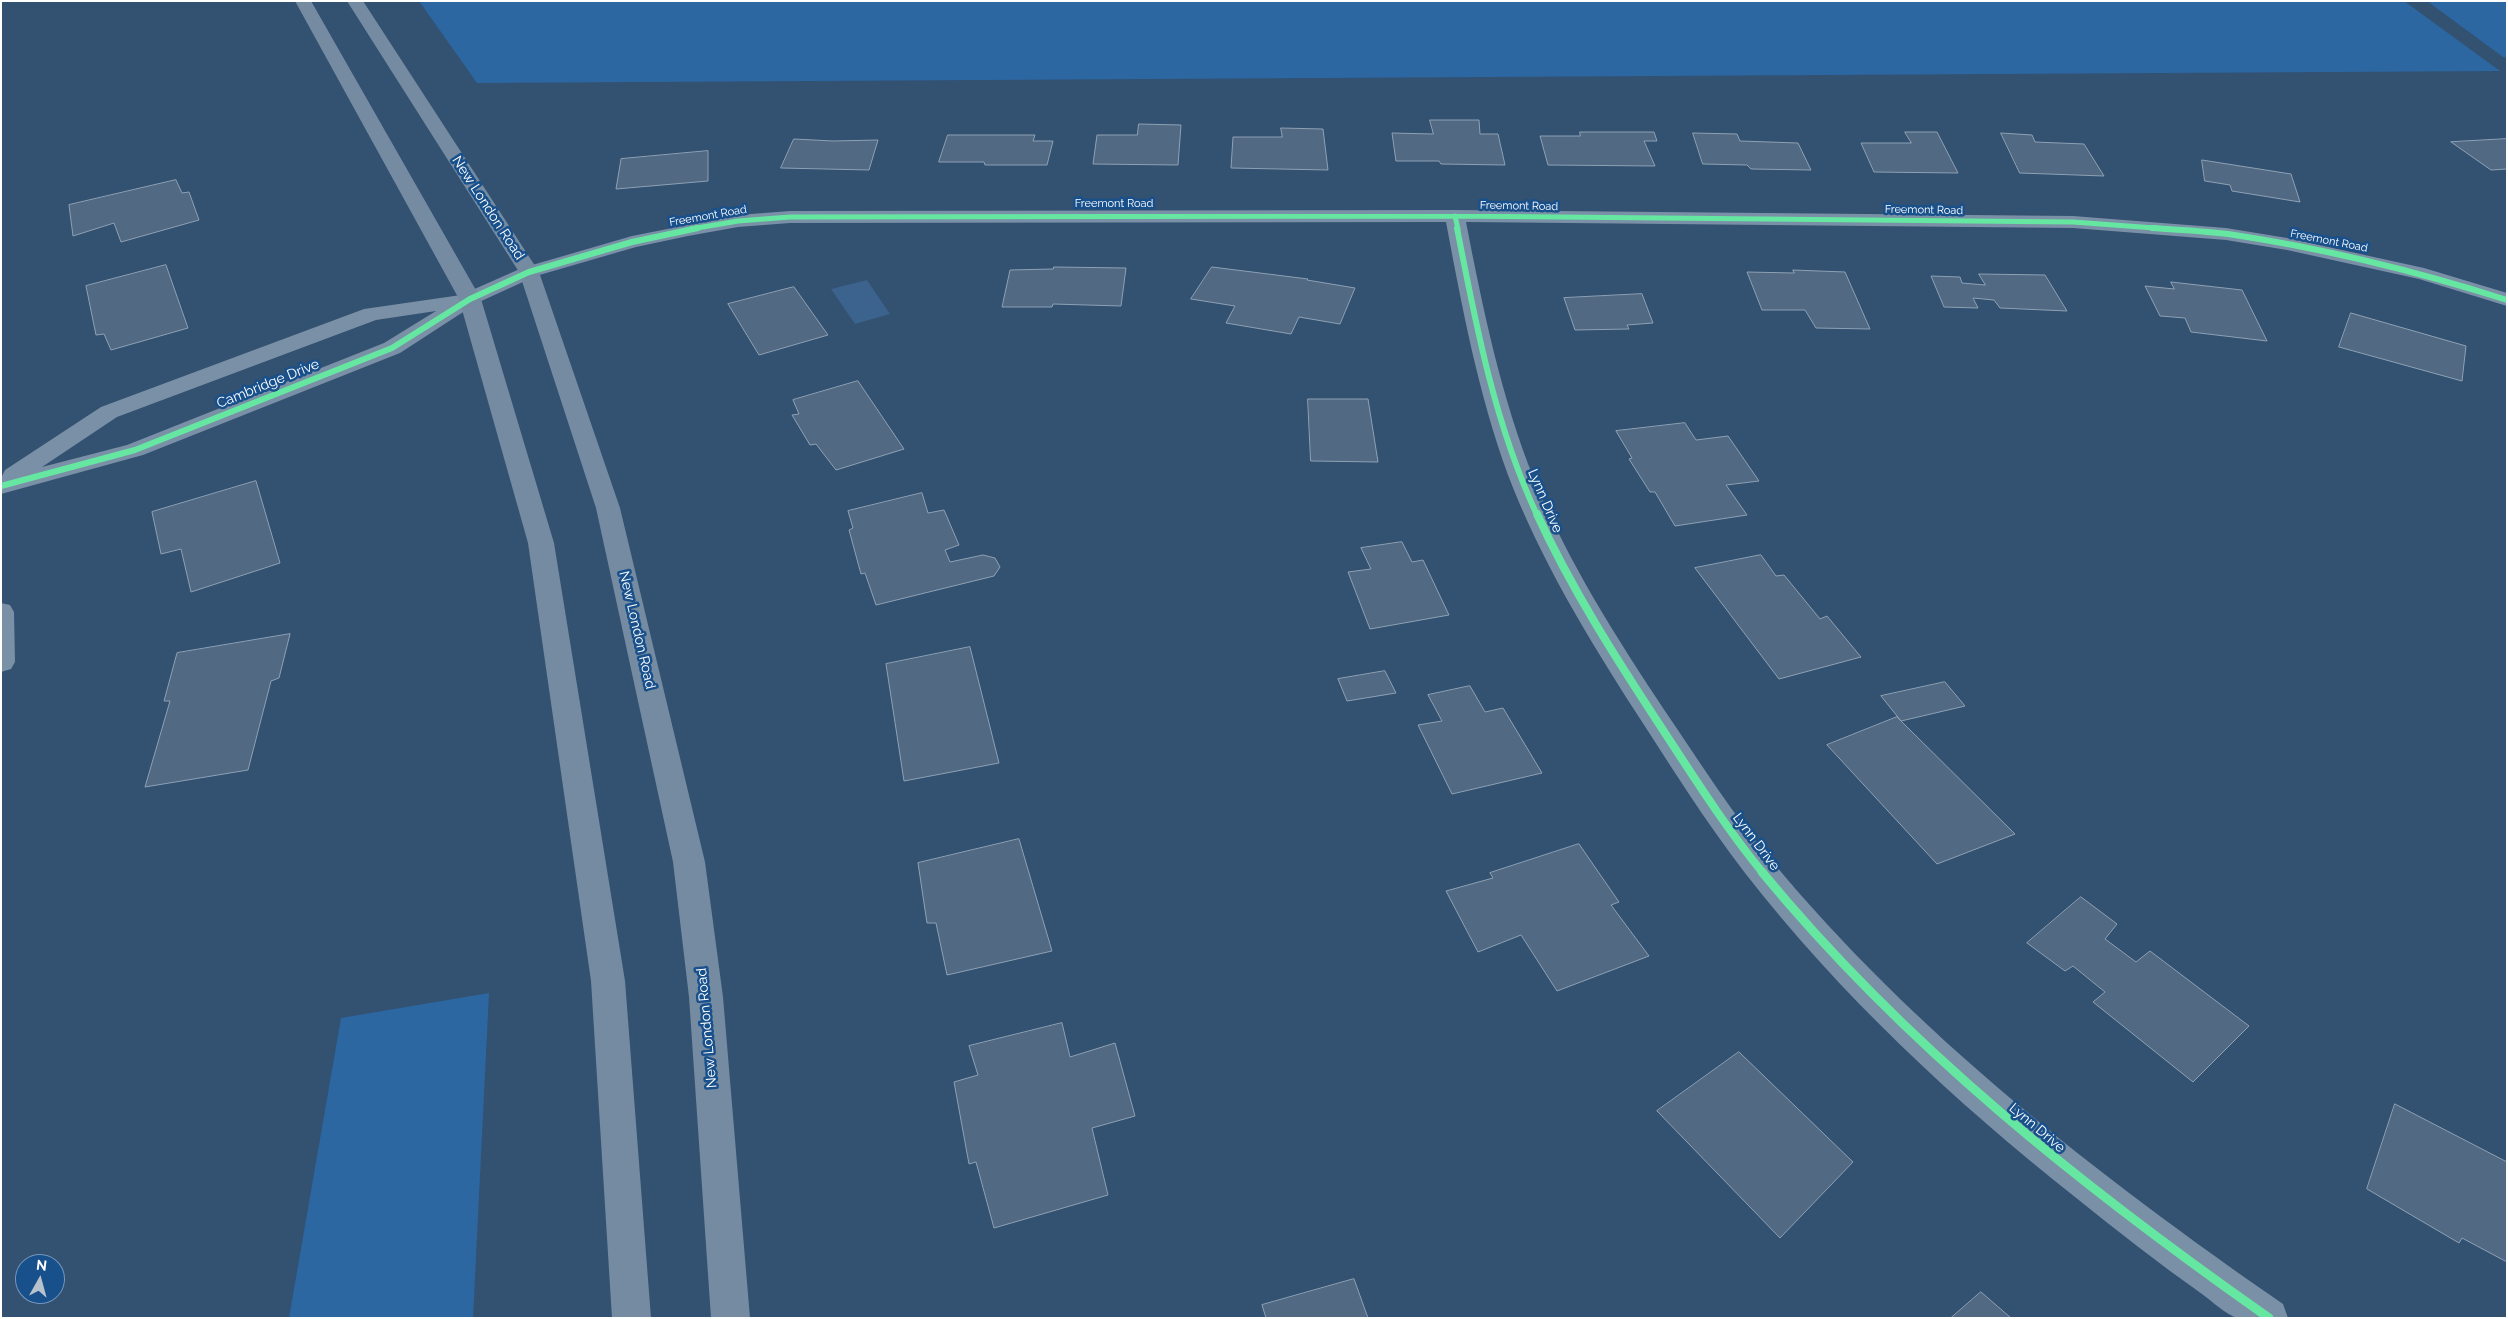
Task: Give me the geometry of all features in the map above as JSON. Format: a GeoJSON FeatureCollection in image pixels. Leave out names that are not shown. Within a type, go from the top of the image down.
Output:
{"type":"FeatureCollection","features":[{"type":"Feature","properties":{"kind":"main road"},"geometry":{"type":"LineString","coordinates":[[303,1],[470,299],[541,543],[608,981],[632,1318]]}},
{"type":"Feature","properties":{"kind":"main road","name":"New London Road"},"geometry":{"type":"LineString","coordinates":[[355,1],[529,272],[608,508],[689,862],[706,997],[731,1318]]}},
{"type":"Feature","properties":{"kind":"street","name":"Freemont Road"},"geometry":{"type":"LineString","coordinates":[[529,272],[632,242],[688,230],[738,221],[790,217],[1455,216],[2073,222],[2152,226],[2226,234],[2358,258],[2424,274],[2507,300]]}},
{"type":"Feature","properties":{"kind":"street","name":"Lynn Drive"},"geometry":{"type":"LineString","coordinates":[[1455,216],[1482,352],[1498,410],[1521,477],[1553,553],[1591,620],[1709,800],[1772,884],[1831,951],[1934,1054],[2020,1132],[2131,1220],[2269,1318]]}},
{"type":"Feature","properties":{"kind":"street","name":"Cambridge Drive"},"geometry":{"type":"LineString","coordinates":[[1,484],[135,450],[392,348],[470,299],[529,272]]}},
{"type":"Feature","properties":{"kind":"street","name":"Cambridge Drive"},"geometry":{"type":"LineString","coordinates":[[1,484],[109,412],[372,314],[470,299]]}},
{"type":"Feature","properties":{"kind":"street"},"geometry":{"type":"LineString","coordinates":[[1,612],[1,662]]}},
{"type":"Feature","properties":{"kind":"shaded area"},"geometry":{"type":"Polygon","coordinates":[[[419,1],[2404,1],[2500,71],[477,83],[419,1]]]}},
{"type":"Feature","properties":{"kind":"shaded area"},"geometry":{"type":"Polygon","coordinates":[[[2427,1],[2507,1],[2507,58],[2503,57],[2427,1]]]}},
{"type":"Feature","properties":{"kind":"shaded area"},"geometry":{"type":"Polygon","coordinates":[[[867,280],[890,314],[855,324],[831,289],[867,280]]]}},
{"type":"Feature","properties":{"kind":"shaded area"},"geometry":{"type":"Polygon","coordinates":[[[489,993],[473,1318],[289,1318],[341,1018],[489,993]]]}},
{"type":"Feature","properties":{"kind":"building"},"geometry":{"type":"Polygon","coordinates":[[[1430,120],[1479,120],[1480,134],[1498,134],[1505,165],[1441,164],[1439,161],[1396,161],[1392,133],[1433,134],[1430,120]]]}},
{"type":"Feature","properties":{"kind":"building"},"geometry":{"type":"Polygon","coordinates":[[[1139,124],[1181,125],[1178,165],[1093,164],[1097,135],[1137,135],[1139,124]]]}},
{"type":"Feature","properties":{"kind":"building"},"geometry":{"type":"Polygon","coordinates":[[[1281,128],[1323,129],[1328,170],[1231,168],[1233,137],[1282,137],[1281,128]]]}},
{"type":"Feature","properties":{"kind":"building"},"geometry":{"type":"Polygon","coordinates":[[[1580,132],[1654,132],[1657,141],[1644,141],[1655,166],[1548,165],[1540,136],[1580,136],[1580,132]]]}},
{"type":"Feature","properties":{"kind":"building"},"geometry":{"type":"Polygon","coordinates":[[[1905,132],[1937,132],[1958,173],[1874,172],[1861,143],[1911,143],[1905,132]]]}},
{"type":"Feature","properties":{"kind":"building"},"geometry":{"type":"Polygon","coordinates":[[[1693,133],[1737,134],[1740,141],[1798,143],[1811,170],[1751,169],[1747,165],[1703,164],[1693,133]]]}},
{"type":"Feature","properties":{"kind":"building"},"geometry":{"type":"Polygon","coordinates":[[[2001,133],[2032,135],[2035,142],[2084,144],[2104,176],[2020,173],[2001,133]]]}},
{"type":"Feature","properties":{"kind":"building"},"geometry":{"type":"Polygon","coordinates":[[[948,135],[1035,135],[1033,141],[1053,141],[1047,165],[985,165],[984,162],[939,162],[948,135]]]}},
{"type":"Feature","properties":{"kind":"building"},"geometry":{"type":"Polygon","coordinates":[[[794,139],[833,141],[878,140],[869,170],[781,168],[794,139]]]}},
{"type":"Feature","properties":{"kind":"building"},"geometry":{"type":"Polygon","coordinates":[[[2507,139],[2507,169],[2491,170],[2451,142],[2507,139]]]}},
{"type":"Feature","properties":{"kind":"building"},"geometry":{"type":"Polygon","coordinates":[[[708,151],[708,181],[616,189],[621,159],[708,151]]]}},
{"type":"Feature","properties":{"kind":"building"},"geometry":{"type":"Polygon","coordinates":[[[2202,160],[2291,174],[2300,202],[2232,191],[2230,185],[2205,181],[2202,160]]]}},
{"type":"Feature","properties":{"kind":"building"},"geometry":{"type":"Polygon","coordinates":[[[176,180],[182,193],[189,192],[199,220],[121,242],[114,223],[73,236],[69,205],[176,180]]]}},
{"type":"Feature","properties":{"kind":"building"},"geometry":{"type":"Polygon","coordinates":[[[166,265],[188,328],[111,350],[104,334],[96,335],[86,286],[166,265]]]}},
{"type":"Feature","properties":{"kind":"building"},"geometry":{"type":"Polygon","coordinates":[[[1054,267],[1126,268],[1121,306],[1053,304],[1052,307],[1002,307],[1010,270],[1053,269],[1054,267]]]}},
{"type":"Feature","properties":{"kind":"building"},"geometry":{"type":"Polygon","coordinates":[[[1212,267],[1308,279],[1355,288],[1340,324],[1299,317],[1291,334],[1226,323],[1235,306],[1191,299],[1212,267]]]}},
{"type":"Feature","properties":{"kind":"building"},"geometry":{"type":"Polygon","coordinates":[[[1793,270],[1845,272],[1870,329],[1816,328],[1805,310],[1762,310],[1747,272],[1794,273],[1793,270]]]}},
{"type":"Feature","properties":{"kind":"building"},"geometry":{"type":"Polygon","coordinates":[[[1979,274],[2045,275],[2067,311],[2000,308],[1994,300],[1973,298],[1978,308],[1944,307],[1931,276],[1960,277],[1962,283],[1985,285],[1979,274]]]}},
{"type":"Feature","properties":{"kind":"building"},"geometry":{"type":"Polygon","coordinates":[[[2171,282],[2242,290],[2267,341],[2191,332],[2185,318],[2160,316],[2145,286],[2174,289],[2171,282]]]}},
{"type":"Feature","properties":{"kind":"building"},"geometry":{"type":"Polygon","coordinates":[[[794,287],[828,335],[759,355],[728,304],[794,287]]]}},
{"type":"Feature","properties":{"kind":"building"},"geometry":{"type":"Polygon","coordinates":[[[1642,294],[1653,323],[1627,325],[1629,329],[1575,330],[1564,298],[1642,294]]]}},
{"type":"Feature","properties":{"kind":"building"},"geometry":{"type":"Polygon","coordinates":[[[2351,313],[2466,346],[2462,381],[2339,347],[2351,313]]]}},
{"type":"Feature","properties":{"kind":"building"},"geometry":{"type":"Polygon","coordinates":[[[858,381],[904,449],[836,470],[816,444],[810,445],[792,415],[799,414],[793,400],[858,381]]]}},
{"type":"Feature","properties":{"kind":"building"},"geometry":{"type":"Polygon","coordinates":[[[1308,399],[1368,399],[1378,462],[1311,461],[1308,399]]]}},
{"type":"Feature","properties":{"kind":"building"},"geometry":{"type":"Polygon","coordinates":[[[1685,423],[1696,440],[1728,436],[1759,481],[1726,485],[1747,515],[1675,526],[1655,492],[1650,492],[1629,459],[1632,458],[1616,431],[1685,423]]]}},
{"type":"Feature","properties":{"kind":"building"},"geometry":{"type":"Polygon","coordinates":[[[256,481],[280,563],[191,592],[181,549],[161,554],[152,512],[256,481]]]}},
{"type":"Feature","properties":{"kind":"building"},"geometry":{"type":"Polygon","coordinates":[[[922,493],[928,513],[944,510],[959,545],[945,550],[950,562],[983,555],[995,558],[1000,567],[994,576],[876,605],[865,573],[861,574],[849,530],[853,528],[848,511],[922,493]]]}},
{"type":"Feature","properties":{"kind":"building"},"geometry":{"type":"Polygon","coordinates":[[[1402,542],[1412,562],[1423,560],[1449,615],[1370,629],[1348,572],[1371,569],[1361,548],[1402,542]]]}},
{"type":"Feature","properties":{"kind":"building"},"geometry":{"type":"Polygon","coordinates":[[[1761,555],[1776,576],[1784,575],[1820,619],[1827,616],[1861,657],[1779,679],[1695,568],[1761,555]]]}},
{"type":"Feature","properties":{"kind":"building"},"geometry":{"type":"Polygon","coordinates":[[[290,634],[279,678],[271,681],[248,770],[145,787],[170,701],[164,701],[177,653],[290,634]]]}},
{"type":"Feature","properties":{"kind":"building"},"geometry":{"type":"Polygon","coordinates":[[[970,647],[999,763],[904,781],[886,664],[970,647]]]}},
{"type":"Feature","properties":{"kind":"building"},"geometry":{"type":"Polygon","coordinates":[[[1385,671],[1396,693],[1347,701],[1338,679],[1385,671]]]}},
{"type":"Feature","properties":{"kind":"building"},"geometry":{"type":"Polygon","coordinates":[[[1945,682],[1965,706],[1901,721],[1881,696],[1945,682]]]}},
{"type":"Feature","properties":{"kind":"building"},"geometry":{"type":"Polygon","coordinates":[[[1470,686],[1485,712],[1503,708],[1542,773],[1452,794],[1418,725],[1442,721],[1428,695],[1470,686]]]}},
{"type":"Feature","properties":{"kind":"building"},"geometry":{"type":"Polygon","coordinates":[[[1897,717],[2015,834],[1937,864],[1827,745],[1897,717]]]}},
{"type":"Feature","properties":{"kind":"building"},"geometry":{"type":"Polygon","coordinates":[[[1019,839],[1052,951],[947,975],[936,923],[927,923],[918,863],[1019,839]]]}},
{"type":"Feature","properties":{"kind":"building"},"geometry":{"type":"Polygon","coordinates":[[[1579,844],[1619,902],[1611,905],[1649,956],[1557,991],[1521,935],[1478,952],[1446,891],[1493,878],[1490,873],[1579,844]]]}},
{"type":"Feature","properties":{"kind":"building"},"geometry":{"type":"Polygon","coordinates":[[[2081,897],[2117,924],[2105,939],[2136,962],[2150,951],[2249,1026],[2193,1082],[2093,1002],[2105,992],[2073,966],[2065,971],[2027,943],[2081,897]]]}},
{"type":"Feature","properties":{"kind":"building"},"geometry":{"type":"Polygon","coordinates":[[[1062,1023],[1070,1057],[1115,1043],[1135,1116],[1092,1128],[1108,1195],[994,1228],[976,1162],[969,1164],[954,1082],[978,1075],[969,1046],[1062,1023]]]}},
{"type":"Feature","properties":{"kind":"building"},"geometry":{"type":"Polygon","coordinates":[[[1739,1052],[1853,1162],[1780,1238],[1657,1111],[1739,1052]]]}},
{"type":"Feature","properties":{"kind":"building"},"geometry":{"type":"Polygon","coordinates":[[[2395,1104],[2507,1162],[2507,1262],[2462,1238],[2459,1243],[2367,1189],[2395,1104]]]}},
{"type":"Feature","properties":{"kind":"building"},"geometry":{"type":"Polygon","coordinates":[[[1354,1279],[1368,1318],[1266,1318],[1262,1305],[1354,1279]]]}},
{"type":"Feature","properties":{"kind":"building"},"geometry":{"type":"Polygon","coordinates":[[[1981,1292],[2011,1318],[1951,1318],[1981,1292]]]}},
{"type":"Feature","properties":{"kind":"cycle path"},"geometry":{"type":"LineString","coordinates":[[1455,216],[1490,381],[1509,445],[1534,508],[1563,569],[1597,627],[1632,684],[1725,823],[1774,886],[1828,948],[1885,1007],[1945,1064],[2007,1119],[2135,1222],[2269,1318]]}},
{"type":"Feature","properties":{"kind":"cycle path"},"geometry":{"type":"LineString","coordinates":[[1,486],[135,450],[392,348],[470,299],[529,272],[632,242],[688,230],[738,221],[790,217],[1455,216],[2073,222],[2226,234],[2287,244],[2424,274],[2507,300]]}}]}
